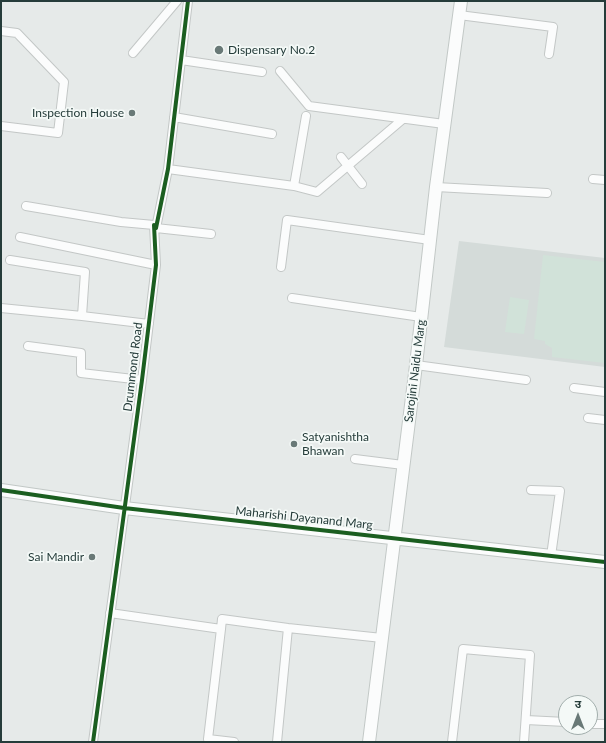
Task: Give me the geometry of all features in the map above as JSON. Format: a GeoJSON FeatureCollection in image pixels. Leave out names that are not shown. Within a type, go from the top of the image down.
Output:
{"type":"FeatureCollection","features":[{"type":"Feature","properties":{"kind":"main road","name":"Sarojini Naidu Marg"},"geometry":{"type":"LineString","coordinates":[[369,742],[416,365],[436,187],[461,1]]}},
{"type":"Feature","properties":{"kind":"main road","name":"Maharishi Dayanand Marg"},"geometry":{"type":"LineString","coordinates":[[1,490],[124,508],[605,562]]}},
{"type":"Feature","properties":{"kind":"street"},"geometry":{"type":"LineString","coordinates":[[134,53],[177,1]]}},
{"type":"Feature","properties":{"kind":"street","name":"Drummond Road"},"geometry":{"type":"LineString","coordinates":[[93,742],[149,324],[156,265],[155,227],[168,169],[188,1]]}},
{"type":"Feature","properties":{"kind":"street"},"geometry":{"type":"LineString","coordinates":[[459,15],[553,27],[549,54]]}},
{"type":"Feature","properties":{"kind":"street"},"geometry":{"type":"LineString","coordinates":[[1,31],[17,33],[64,82],[58,133],[1,126]]}},
{"type":"Feature","properties":{"kind":"street"},"geometry":{"type":"LineString","coordinates":[[181,60],[262,72]]}},
{"type":"Feature","properties":{"kind":"street"},"geometry":{"type":"LineString","coordinates":[[280,71],[309,106],[444,124]]}},
{"type":"Feature","properties":{"kind":"street"},"geometry":{"type":"LineString","coordinates":[[294,186],[306,116]]}},
{"type":"Feature","properties":{"kind":"street"},"geometry":{"type":"LineString","coordinates":[[174,117],[272,134]]}},
{"type":"Feature","properties":{"kind":"street"},"geometry":{"type":"LineString","coordinates":[[168,169],[294,186],[317,192],[403,119]]}},
{"type":"Feature","properties":{"kind":"street"},"geometry":{"type":"LineString","coordinates":[[341,157],[362,184]]}},
{"type":"Feature","properties":{"kind":"street"},"geometry":{"type":"LineString","coordinates":[[593,179],[605,180]]}},
{"type":"Feature","properties":{"kind":"street"},"geometry":{"type":"LineString","coordinates":[[436,187],[547,193]]}},
{"type":"Feature","properties":{"kind":"street"},"geometry":{"type":"LineString","coordinates":[[26,206],[121,222],[211,234]]}},
{"type":"Feature","properties":{"kind":"street"},"geometry":{"type":"LineString","coordinates":[[281,267],[287,220],[430,240]]}},
{"type":"Feature","properties":{"kind":"street"},"geometry":{"type":"LineString","coordinates":[[20,237],[156,265]]}},
{"type":"Feature","properties":{"kind":"street"},"geometry":{"type":"LineString","coordinates":[[10,260],[85,272],[82,316]]}},
{"type":"Feature","properties":{"kind":"street"},"geometry":{"type":"LineString","coordinates":[[292,298],[421,317]]}},
{"type":"Feature","properties":{"kind":"street"},"geometry":{"type":"LineString","coordinates":[[1,308],[149,324]]}},
{"type":"Feature","properties":{"kind":"street"},"geometry":{"type":"LineString","coordinates":[[28,346],[82,353],[82,373],[142,380]]}},
{"type":"Feature","properties":{"kind":"street"},"geometry":{"type":"LineString","coordinates":[[416,365],[526,380]]}},
{"type":"Feature","properties":{"kind":"street"},"geometry":{"type":"LineString","coordinates":[[574,388],[605,392]]}},
{"type":"Feature","properties":{"kind":"street"},"geometry":{"type":"LineString","coordinates":[[588,418],[605,420]]}},
{"type":"Feature","properties":{"kind":"street"},"geometry":{"type":"LineString","coordinates":[[355,459],[403,465]]}},
{"type":"Feature","properties":{"kind":"street"},"geometry":{"type":"LineString","coordinates":[[531,490],[560,491],[551,556]]}},
{"type":"Feature","properties":{"kind":"street"},"geometry":{"type":"LineString","coordinates":[[110,613],[221,629]]}},
{"type":"Feature","properties":{"kind":"street"},"geometry":{"type":"LineString","coordinates":[[234,742],[208,739],[222,620],[382,638]]}},
{"type":"Feature","properties":{"kind":"street"},"geometry":{"type":"LineString","coordinates":[[277,742],[288,628]]}},
{"type":"Feature","properties":{"kind":"street"},"geometry":{"type":"LineString","coordinates":[[452,742],[463,649],[530,655],[524,742]]}},
{"type":"Feature","properties":{"kind":"street"},"geometry":{"type":"LineString","coordinates":[[526,720],[558,722]]}},
{"type":"Feature","properties":{"kind":"shaded area"},"geometry":{"type":"Polygon","coordinates":[[[459,241],[605,258],[605,367],[444,347],[459,241]]]}},
{"type":"Feature","properties":{"kind":"shaded area"},"geometry":{"type":"Polygon","coordinates":[[[543,255],[605,262],[605,363],[552,357],[552,348],[545,344],[545,341],[534,339],[543,255]]]}},
{"type":"Feature","properties":{"kind":"shaded area"},"geometry":{"type":"Polygon","coordinates":[[[510,297],[529,300],[524,334],[505,332],[510,297]]]}},
{"type":"Feature","properties":{"kind":"cycle path"},"geometry":{"type":"LineString","coordinates":[[93,742],[156,265],[154,225],[156,228],[168,169],[188,1]]}},
{"type":"Feature","properties":{"kind":"cycle path"},"geometry":{"type":"LineString","coordinates":[[1,490],[124,508],[605,562]]}},
{"type":"Feature","properties":{"kind":"place","name":"Dispensary No.2"},"geometry":{"type":"Point","coordinates":[219,50]}},
{"type":"Feature","properties":{"kind":"place","name":"Inspection House"},"geometry":{"type":"Point","coordinates":[132,113]}},
{"type":"Feature","properties":{"kind":"place","name":"Satyanishtha Bhawan"},"geometry":{"type":"Point","coordinates":[294,444]}},
{"type":"Feature","properties":{"kind":"place","name":"Sai Mandir"},"geometry":{"type":"Point","coordinates":[92,557]}}]}
